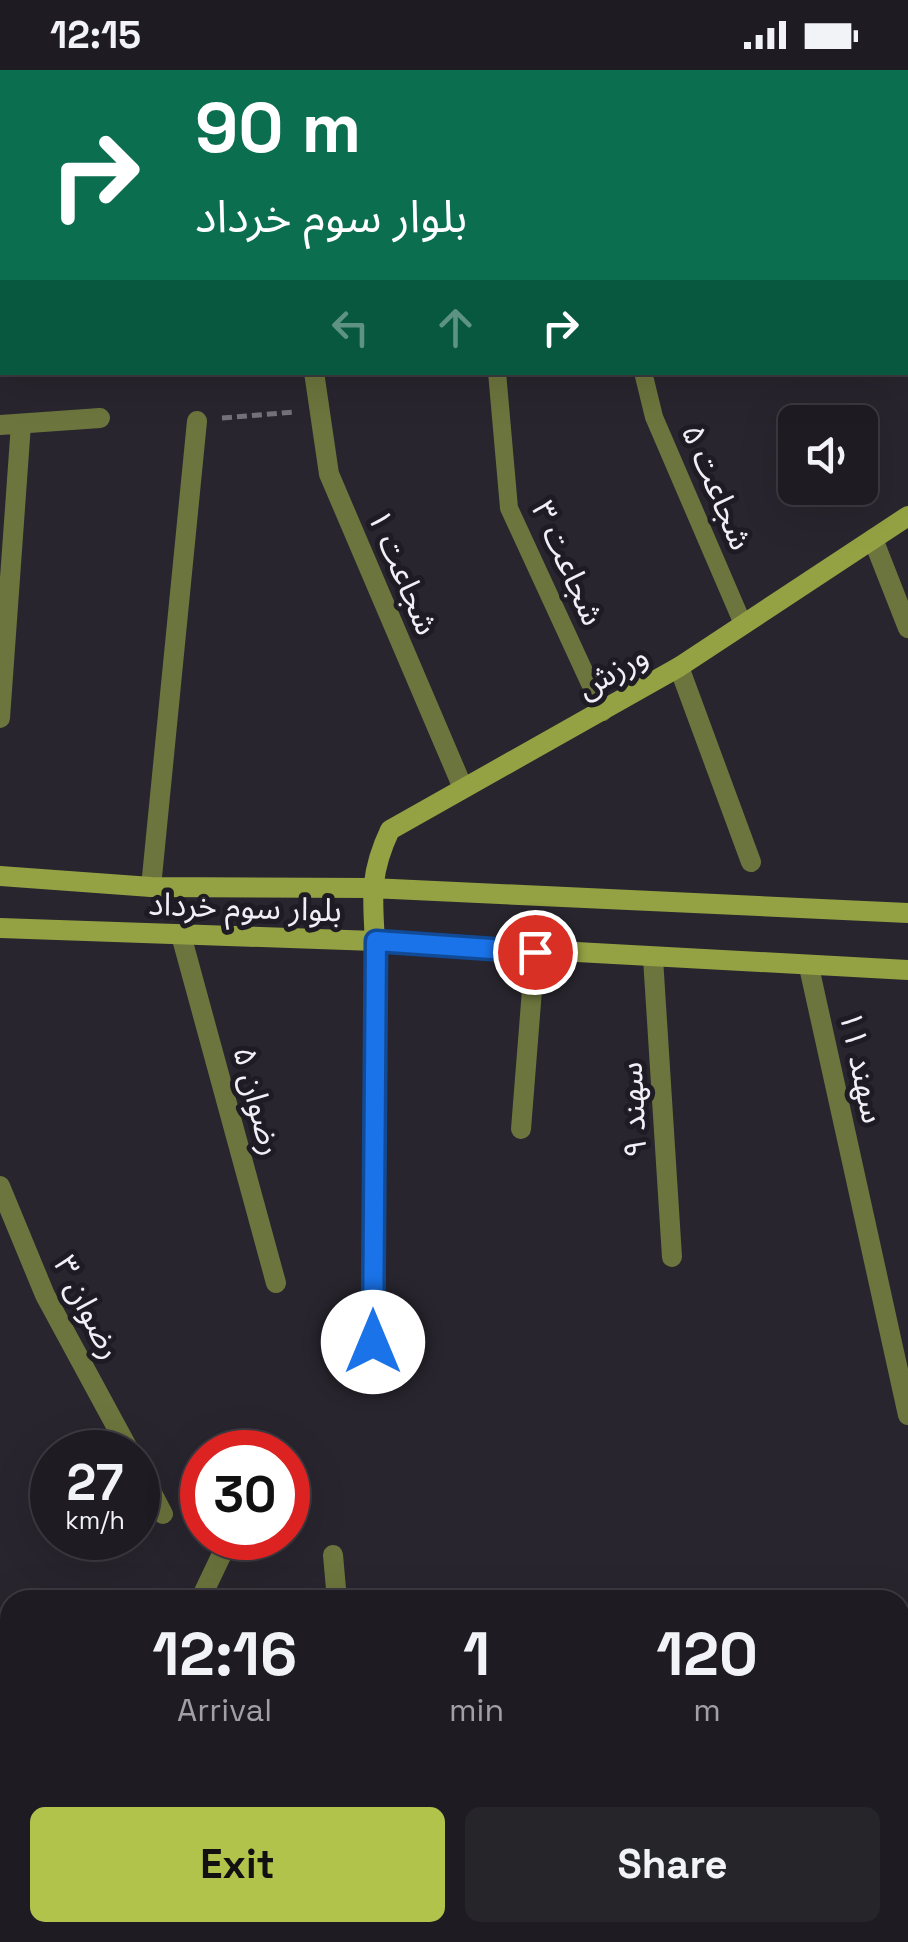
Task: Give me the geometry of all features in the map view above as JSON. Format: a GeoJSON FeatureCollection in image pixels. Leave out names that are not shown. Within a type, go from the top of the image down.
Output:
{"type":"FeatureCollection","features":[{"type":"Feature","properties":{"kind":"main road","name":"ورزش"},"geometry":{"type":"LineString","coordinates":[[371,888],[377,858],[390,830],[679,667],[908,516]]}},
{"type":"Feature","properties":{"kind":"main road","name":"بلوار سوم خرداد"},"geometry":{"type":"LineString","coordinates":[[0,876],[151,887],[371,888],[908,913]]}},
{"type":"Feature","properties":{"kind":"main road"},"geometry":{"type":"LineString","coordinates":[[371,888],[376,941]]}},
{"type":"Feature","properties":{"kind":"main road","name":"بلوار سوم خرداد"},"geometry":{"type":"LineString","coordinates":[[0,928],[376,941],[908,970]]}},
{"type":"Feature","properties":{"kind":"street","name":"شجاعت ۱"},"geometry":{"type":"LineString","coordinates":[[314,375],[329,474],[463,788]]}},
{"type":"Feature","properties":{"kind":"street"},"geometry":{"type":"LineString","coordinates":[[0,718],[10,424],[100,418]]}},
{"type":"Feature","properties":{"kind":"street"},"geometry":{"type":"LineString","coordinates":[[151,887],[198,420]]}},
{"type":"Feature","properties":{"kind":"street"},"geometry":{"type":"LineString","coordinates":[[874,539],[908,628]]}},
{"type":"Feature","properties":{"kind":"street"},"geometry":{"type":"LineString","coordinates":[[679,667],[751,862]]}},
{"type":"Feature","properties":{"kind":"street","name":"رضوان ۵"},"geometry":{"type":"LineString","coordinates":[[182,935],[276,1283]]}},
{"type":"Feature","properties":{"kind":"street"},"geometry":{"type":"LineString","coordinates":[[373,1342],[376,941]]}},
{"type":"Feature","properties":{"kind":"street"},"geometry":{"type":"LineString","coordinates":[[520,1129],[535,952]]}},
{"type":"Feature","properties":{"kind":"street","name":"سهند ۹"},"geometry":{"type":"LineString","coordinates":[[654,958],[672,1257]]}},
{"type":"Feature","properties":{"kind":"street","name":"سهند ۱۱"},"geometry":{"type":"LineString","coordinates":[[809,967],[908,1415]]}},
{"type":"Feature","properties":{"kind":"street","name":"رضوان ۳"},"geometry":{"type":"LineString","coordinates":[[0,1186],[45,1294],[118,1430]]}},
{"type":"Feature","properties":{"kind":"street"},"geometry":{"type":"LineString","coordinates":[[160,1508],[163,1514]]}},
{"type":"Feature","properties":{"kind":"street"},"geometry":{"type":"LineString","coordinates":[[333,1556],[336,1590]]}},
{"type":"Feature","properties":{"kind":"street"},"geometry":{"type":"LineString","coordinates":[[205,1590],[219,1560]]}},
{"type":"Feature","properties":{"kind":"lane","name":"شجاعت ۳"},"geometry":{"type":"LineString","coordinates":[[496,375],[509,508],[602,712]]}},
{"type":"Feature","properties":{"kind":"lane","name":"شجاعت ۵"},"geometry":{"type":"LineString","coordinates":[[643,375],[654,416],[743,624]]}},
{"type":"Feature","properties":{"kind":"path"},"geometry":{"type":"LineString","coordinates":[[198,420],[318,410]]}},
{"type":"Feature","properties":{"kind":"route"},"geometry":{"type":"LineString","coordinates":[[373,1342],[376,941],[535,952]]}}]}
